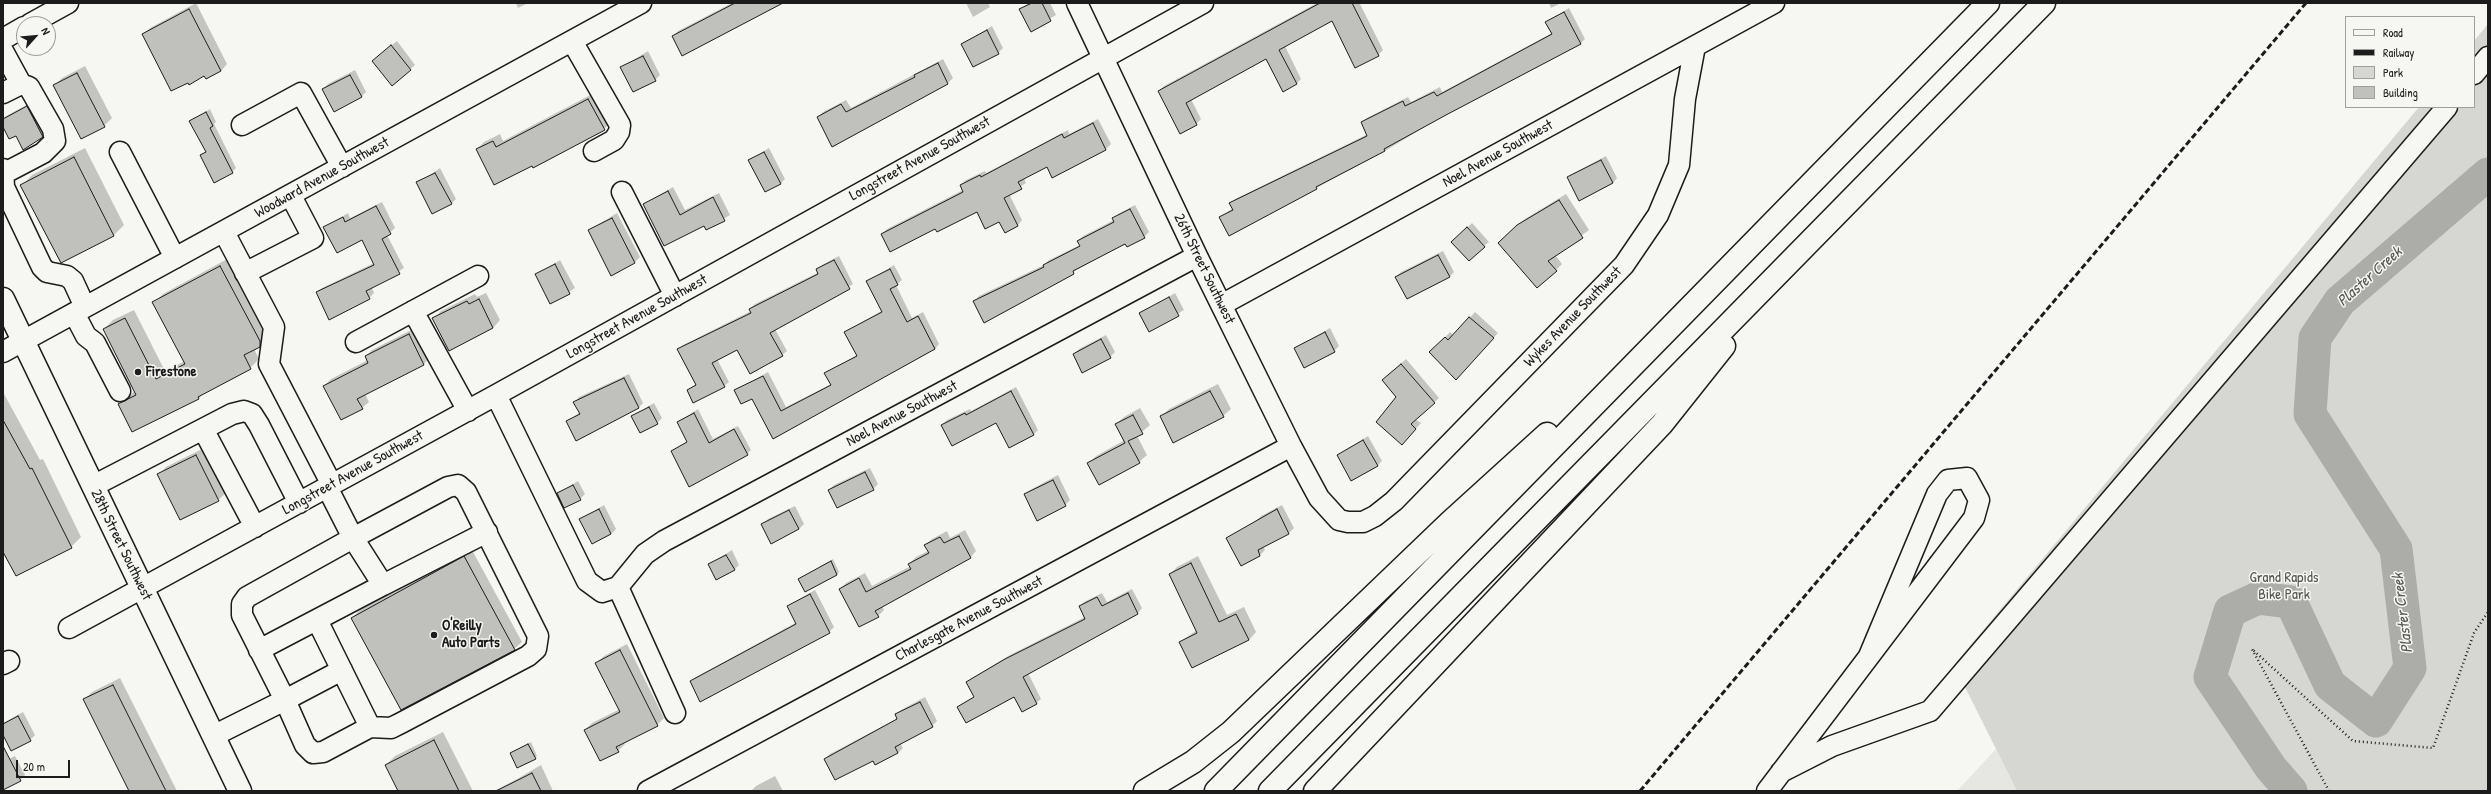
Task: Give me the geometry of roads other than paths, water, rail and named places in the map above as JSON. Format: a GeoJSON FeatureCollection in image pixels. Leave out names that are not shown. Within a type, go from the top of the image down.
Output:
{"type":"FeatureCollection","features":[{"type":"Feature","properties":{"kind":"main road"},"geometry":{"type":"LineString","coordinates":[[1216,791],[1988,3]]}},
{"type":"Feature","properties":{"kind":"main road"},"geometry":{"type":"LineString","coordinates":[[1270,791],[2044,3]]}},
{"type":"Feature","properties":{"kind":"main road"},"geometry":{"type":"LineString","coordinates":[[1315,791],[1662,424],[1788,264]]}},
{"type":"Feature","properties":{"kind":"main road"},"geometry":{"type":"LineString","coordinates":[[1145,791],[1184,768],[1231,732],[1449,523],[1714,282]]}},
{"type":"Feature","properties":{"kind":"main road","name":"28th Street Southwest"},"geometry":{"type":"LineString","coordinates":[[3,299],[240,791]]}},
{"type":"Feature","properties":{"kind":"street"},"geometry":{"type":"LineString","coordinates":[[44,16],[68,3]]}},
{"type":"Feature","properties":{"kind":"street","name":"Woodward Avenue Southwest"},"geometry":{"type":"LineString","coordinates":[[3,352],[291,196],[641,3]]}},
{"type":"Feature","properties":{"kind":"street","name":"26th Street Southwest"},"geometry":{"type":"LineString","coordinates":[[1078,3],[1197,256],[1222,304],[1256,379],[1290,446],[1319,498],[1339,520],[1348,522]]}},
{"type":"Feature","properties":{"kind":"street","name":"Longstreet Avenue Southwest"},"geometry":{"type":"LineString","coordinates":[[69,628],[468,411],[1203,3]]}},
{"type":"Feature","properties":{"kind":"street","name":"Noel Avenue Southwest"},"geometry":{"type":"LineString","coordinates":[[1222,304],[1774,3]]}},
{"type":"Feature","properties":{"kind":"street"},"geometry":{"type":"LineString","coordinates":[[3,39],[16,32]]}},
{"type":"Feature","properties":{"kind":"street"},"geometry":{"type":"LineString","coordinates":[[572,41],[620,125],[619,132],[614,140],[594,151]]}},
{"type":"Feature","properties":{"kind":"street","name":"Wykes Avenue Southwest"},"geometry":{"type":"LineString","coordinates":[[1348,522],[1363,522],[1375,516],[1394,501],[1624,265],[1658,216],[1679,165],[1685,99],[1695,46]]}},
{"type":"Feature","properties":{"kind":"street"},"geometry":{"type":"LineString","coordinates":[[3,51],[21,84]]}},
{"type":"Feature","properties":{"kind":"street"},"geometry":{"type":"LineString","coordinates":[[2475,73],[2488,57]]}},
{"type":"Feature","properties":{"kind":"street"},"geometry":{"type":"LineString","coordinates":[[3,93],[21,84],[29,86],[53,130],[55,141],[51,147],[4,172],[4,187],[42,266],[47,272],[68,276],[73,281],[86,336],[95,343],[120,391]]}},
{"type":"Feature","properties":{"kind":"street"},"geometry":{"type":"LineString","coordinates":[[242,125],[301,93],[342,168]]}},
{"type":"Feature","properties":{"kind":"street"},"geometry":{"type":"LineString","coordinates":[[1781,772],[1832,746],[1930,711],[2446,108]]}},
{"type":"Feature","properties":{"kind":"street"},"geometry":{"type":"LineString","coordinates":[[120,152],[175,258]]}},
{"type":"Feature","properties":{"kind":"street"},"geometry":{"type":"LineString","coordinates":[[622,192],[675,296]]}},
{"type":"Feature","properties":{"kind":"street"},"geometry":{"type":"LineString","coordinates":[[245,273],[313,238],[291,196]]}},
{"type":"Feature","properties":{"kind":"street"},"geometry":{"type":"LineString","coordinates":[[224,232],[274,327],[269,364],[330,486],[353,538],[383,585]]}},
{"type":"Feature","properties":{"kind":"street","name":"Noel Avenue Southwest"},"geometry":{"type":"LineString","coordinates":[[618,587],[645,554],[664,541],[1197,256]]}},
{"type":"Feature","properties":{"kind":"street"},"geometry":{"type":"LineString","coordinates":[[356,342],[478,276]]}},
{"type":"Feature","properties":{"kind":"street"},"geometry":{"type":"LineString","coordinates":[[413,311],[468,411]]}},
{"type":"Feature","properties":{"kind":"street"},"geometry":{"type":"LineString","coordinates":[[496,395],[587,581],[602,592],[618,587],[675,713]]}},
{"type":"Feature","properties":{"kind":"street"},"geometry":{"type":"LineString","coordinates":[[93,486],[203,428],[232,414],[244,411],[252,414],[299,503]]}},
{"type":"Feature","properties":{"kind":"street"},"geometry":{"type":"LineString","coordinates":[[203,428],[255,527]]}},
{"type":"Feature","properties":{"kind":"street","name":"Charlesgate Avenue Southwest"},"geometry":{"type":"LineString","coordinates":[[648,791],[1290,446]]}},
{"type":"Feature","properties":{"kind":"street"},"geometry":{"type":"LineString","coordinates":[[1767,791],[1870,656],[1974,518],[1980,500],[1967,478],[1948,480],[1937,494],[1870,656]]}},
{"type":"Feature","properties":{"kind":"street"},"geometry":{"type":"LineString","coordinates":[[458,486],[466,492],[487,532],[538,636],[536,648],[528,656],[391,728],[370,726],[323,752],[313,753],[305,745],[285,700],[242,615],[240,609],[244,600],[353,538],[448,487],[458,486]]}},
{"type":"Feature","properties":{"kind":"street"},"geometry":{"type":"LineString","coordinates":[[260,650],[487,532]]}},
{"type":"Feature","properties":{"kind":"street"},"geometry":{"type":"LineString","coordinates":[[317,620],[370,726]]}},
{"type":"Feature","properties":{"kind":"street"},"geometry":{"type":"LineString","coordinates":[[214,736],[342,670]]}},
{"type":"Feature","properties":{"kind":"waterway","name":"Plaster Creek"},"geometry":{"type":"LineString","coordinates":[[2291,791],[2271,768],[2210,677],[2230,611],[2258,598],[2291,602],[2330,685],[2376,721],[2410,668],[2396,549],[2310,414],[2315,338],[2340,301],[2488,174]]}},
{"type":"Feature","properties":{"kind":"railway"},"geometry":{"type":"LineString","coordinates":[[1640,791],[2306,3]]}},
{"type":"Feature","properties":{"kind":"place","name":"Firestone"},"geometry":{"type":"Point","coordinates":[138,372]}},
{"type":"Feature","properties":{"kind":"place","name":"O'Reilly Auto Parts"},"geometry":{"type":"Point","coordinates":[434,635]}},
{"type":"Feature","properties":{"kind":"park label","name":"Grand Rapids Bike Park"},"geometry":{"type":"Point","coordinates":[2284,586]}}]}
